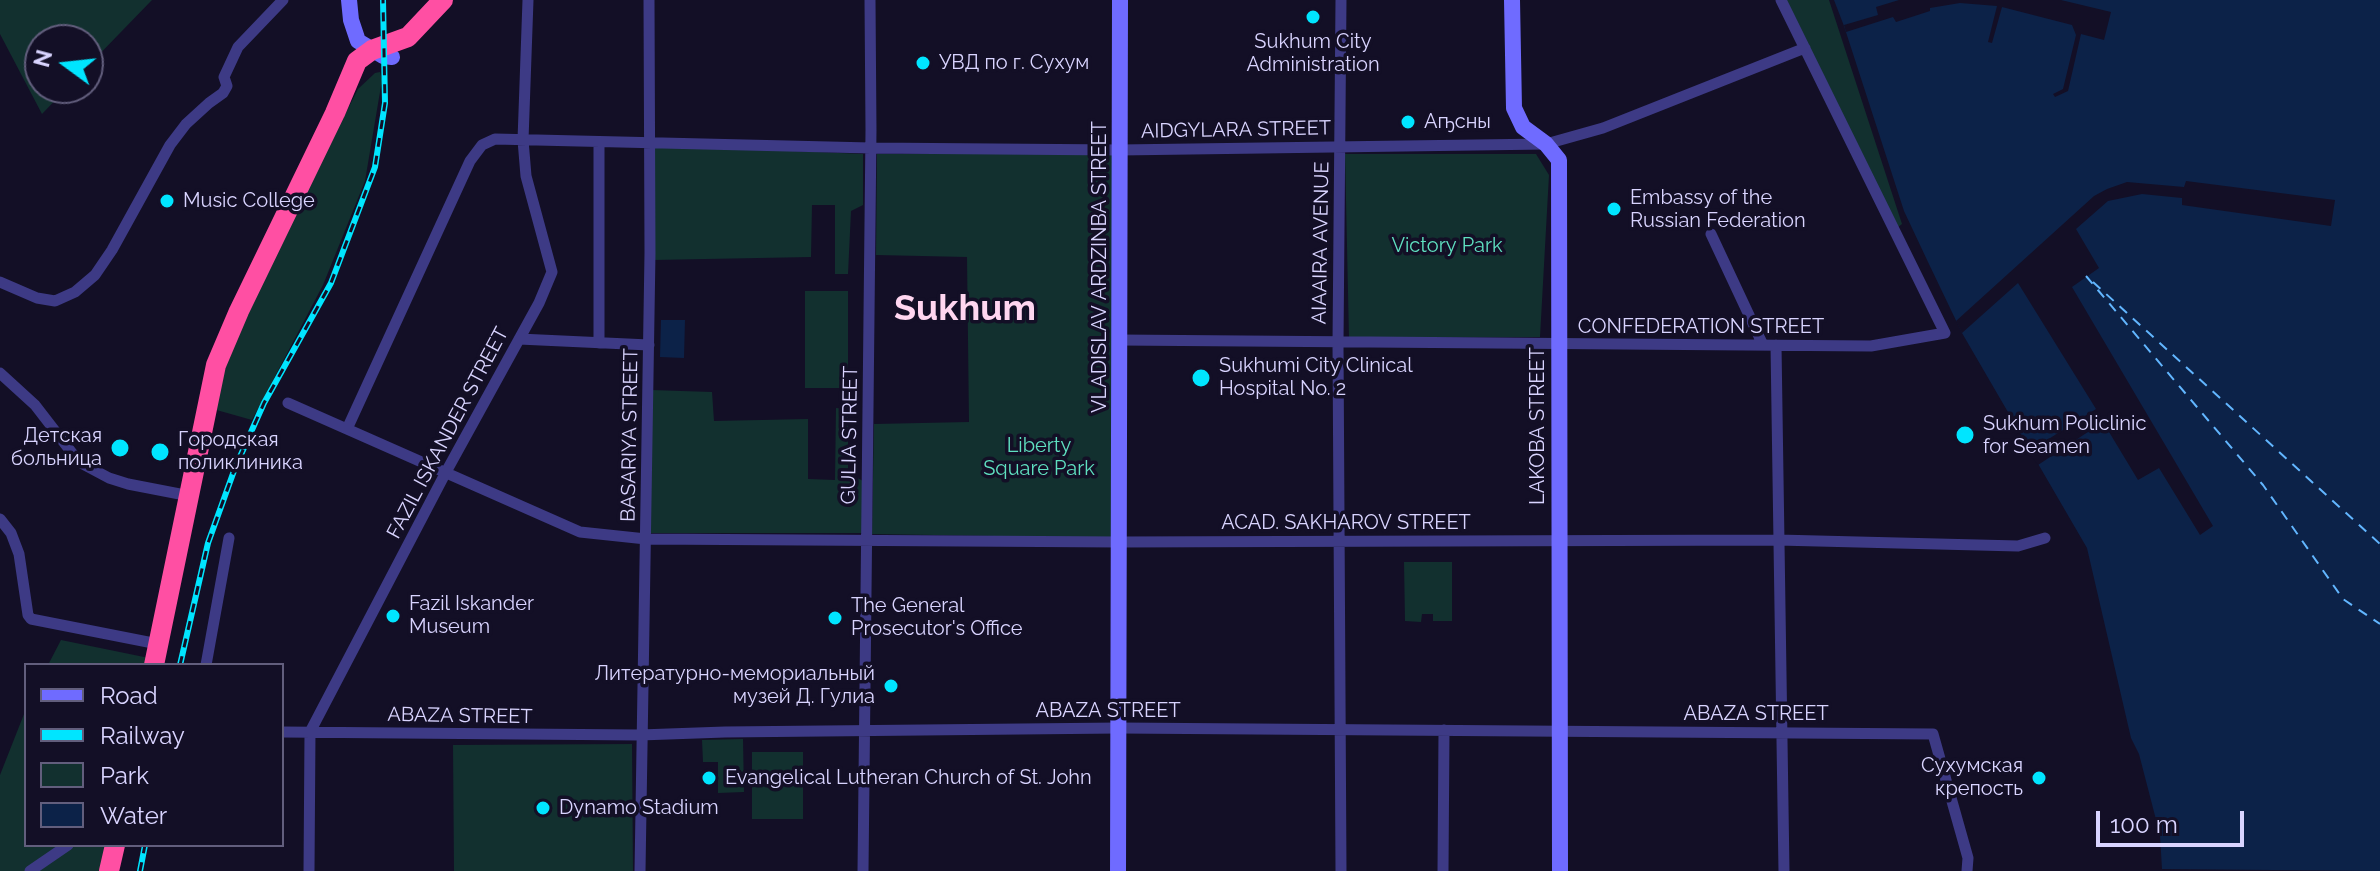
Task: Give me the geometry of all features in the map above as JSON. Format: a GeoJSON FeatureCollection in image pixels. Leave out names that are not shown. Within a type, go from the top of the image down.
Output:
{"type":"FeatureCollection","features":[{"type":"Feature","properties":{"kind":"highway"},"geometry":{"type":"LineString","coordinates":[[154,663],[216,365],[239,311],[335,113],[370,52],[408,37],[440,3]]}},
{"type":"Feature","properties":{"kind":"highway"},"geometry":{"type":"LineString","coordinates":[[335,113],[358,77],[371,65],[370,52]]}},
{"type":"Feature","properties":{"kind":"highway"},"geometry":{"type":"LineString","coordinates":[[109,871],[115,847]]}},
{"type":"Feature","properties":{"kind":"main road"},"geometry":{"type":"LineString","coordinates":[[349,0],[351,20],[370,52]]}},
{"type":"Feature","properties":{"kind":"main road","name":"VLADISLAV ARDZINBA STREET"},"geometry":{"type":"LineString","coordinates":[[1118,871],[1120,0]]}},
{"type":"Feature","properties":{"kind":"main road","name":"LAKOBA STREET"},"geometry":{"type":"LineString","coordinates":[[1512,0],[1514,108],[1523,127],[1546,144],[1559,160],[1560,871]]}},
{"type":"Feature","properties":{"kind":"street"},"geometry":{"type":"LineString","coordinates":[[0,282],[37,298],[55,301],[75,292],[95,275],[170,145],[186,124],[223,93],[227,86],[224,77],[238,47],[283,0]]}},
{"type":"Feature","properties":{"kind":"street","name":"FAZIL ISKANDER STREET"},"geometry":{"type":"LineString","coordinates":[[309,871],[310,732],[446,472],[548,286],[552,272],[526,176],[523,140],[528,0]]}},
{"type":"Feature","properties":{"kind":"street","name":"BASARIYA STREET"},"geometry":{"type":"LineString","coordinates":[[640,871],[649,345],[649,0]]}},
{"type":"Feature","properties":{"kind":"street","name":"GULIA STREET"},"geometry":{"type":"LineString","coordinates":[[863,871],[870,0]]}},
{"type":"Feature","properties":{"kind":"street","name":"AIAAIRA AVENUE"},"geometry":{"type":"LineString","coordinates":[[1341,0],[1338,343],[1341,871]]}},
{"type":"Feature","properties":{"kind":"street"},"geometry":{"type":"LineString","coordinates":[[1781,0],[1805,48]]}},
{"type":"Feature","properties":{"kind":"street","name":"AIDGYLARA STREET"},"geometry":{"type":"LineString","coordinates":[[347,429],[470,161],[482,145],[495,139],[1120,150],[1546,144],[1649,111],[1805,48]]}},
{"type":"Feature","properties":{"kind":"street","name":"CONFEDERATION STREET"},"geometry":{"type":"LineString","coordinates":[[1119,340],[1871,346],[1945,333],[1805,48]]}},
{"type":"Feature","properties":{"kind":"street"},"geometry":{"type":"LineString","coordinates":[[599,142],[599,343]]}},
{"type":"Feature","properties":{"kind":"street"},"geometry":{"type":"LineString","coordinates":[[1711,234],[1763,345]]}},
{"type":"Feature","properties":{"kind":"street"},"geometry":{"type":"LineString","coordinates":[[519,339],[649,345]]}},
{"type":"Feature","properties":{"kind":"street"},"geometry":{"type":"LineString","coordinates":[[1776,345],[1784,871]]}},
{"type":"Feature","properties":{"kind":"street"},"geometry":{"type":"LineString","coordinates":[[0,373],[35,405],[79,462],[128,484],[190,496]]}},
{"type":"Feature","properties":{"kind":"street","name":"ACAD. SAKHAROV STREET"},"geometry":{"type":"LineString","coordinates":[[288,403],[580,532],[646,539],[1119,542],[1778,540],[2018,546],[2045,538]]}},
{"type":"Feature","properties":{"kind":"street"},"geometry":{"type":"LineString","coordinates":[[0,519],[11,533],[19,554],[31,619],[158,644]]}},
{"type":"Feature","properties":{"kind":"street"},"geometry":{"type":"LineString","coordinates":[[206,663],[229,538]]}},
{"type":"Feature","properties":{"kind":"street","name":"ABAZA STREET"},"geometry":{"type":"LineString","coordinates":[[284,732],[640,735],[1119,728],[1933,734],[1968,858],[1967,871]]}},
{"type":"Feature","properties":{"kind":"street"},"geometry":{"type":"LineString","coordinates":[[1443,871],[1444,730]]}},
{"type":"Feature","properties":{"kind":"street"},"geometry":{"type":"LineString","coordinates":[[30,871],[65,847]]}},
{"type":"Feature","properties":{"kind":"green space"},"geometry":{"type":"Polygon","coordinates":[[[0,0],[152,0],[104,50],[104,24],[24,24],[24,80],[0,34],[0,0]]]}},
{"type":"Feature","properties":{"kind":"green space"},"geometry":{"type":"Polygon","coordinates":[[[1786,0],[1829,0],[1902,224],[1893,231],[1786,0]]]}},
{"type":"Feature","properties":{"kind":"green space"},"geometry":{"type":"Polygon","coordinates":[[[380,72],[382,80],[365,181],[323,285],[252,420],[213,409],[233,343],[319,166],[358,89],[380,72]]]}},
{"type":"Feature","properties":{"kind":"green space"},"geometry":{"type":"Polygon","coordinates":[[[37,104],[52,104],[42,114],[37,104]]]}},
{"type":"Feature","properties":{"kind":"green space"},"geometry":{"type":"Polygon","coordinates":[[[652,145],[863,154],[863,205],[851,211],[848,274],[835,274],[835,205],[812,205],[811,257],[653,260],[652,145]]]}},
{"type":"Feature","properties":{"kind":"green space","name":"Liberty Square Park"},"geometry":{"type":"Polygon","coordinates":[[[877,154],[1117,154],[1117,538],[872,534],[874,424],[969,422],[967,257],[876,255],[877,154]]]}},
{"type":"Feature","properties":{"kind":"green space","name":"Victory Park"},"geometry":{"type":"Polygon","coordinates":[[[1345,154],[1536,154],[1549,175],[1540,337],[1349,338],[1345,154]]]}},
{"type":"Feature","properties":{"kind":"green space"},"geometry":{"type":"Polygon","coordinates":[[[805,291],[848,291],[848,388],[805,388],[805,291]]]}},
{"type":"Feature","properties":{"kind":"green space"},"geometry":{"type":"Polygon","coordinates":[[[651,390],[712,392],[714,421],[808,419],[808,479],[835,480],[836,408],[848,409],[848,473],[863,481],[862,533],[650,533],[651,390]]]}},
{"type":"Feature","properties":{"kind":"green space"},"geometry":{"type":"Polygon","coordinates":[[[1404,562],[1452,562],[1452,621],[1433,621],[1433,614],[1422,614],[1421,622],[1405,621],[1404,562]]]}},
{"type":"Feature","properties":{"kind":"green space"},"geometry":{"type":"Polygon","coordinates":[[[61,640],[149,658],[148,663],[49,663],[61,640]]]}},
{"type":"Feature","properties":{"kind":"green space"},"geometry":{"type":"Polygon","coordinates":[[[24,714],[24,847],[110,847],[104,871],[0,871],[0,775],[24,714]]]}},
{"type":"Feature","properties":{"kind":"green space"},"geometry":{"type":"Polygon","coordinates":[[[743,739],[744,792],[718,793],[718,762],[703,762],[702,740],[743,739]]]}},
{"type":"Feature","properties":{"kind":"green space","name":"Dynamo Stadium"},"geometry":{"type":"Polygon","coordinates":[[[632,744],[633,871],[454,871],[453,745],[632,744]]]}},
{"type":"Feature","properties":{"kind":"green space"},"geometry":{"type":"Polygon","coordinates":[[[752,752],[803,752],[803,819],[752,819],[752,752]]]}},
{"type":"Feature","properties":{"kind":"water"},"geometry":{"type":"Polygon","coordinates":[[[1834,0],[2380,0],[2380,871],[2162,869],[2160,835],[2139,754],[2131,738],[2087,548],[1962,333],[1904,211],[1834,0]]]}},
{"type":"Feature","properties":{"kind":"water"},"geometry":{"type":"Polygon","coordinates":[[[661,320],[685,320],[684,358],[660,357],[661,320]]]}},
{"type":"Feature","properties":{"kind":"pier"},"geometry":{"type":"Polygon","coordinates":[[[1899,0],[2061,0],[2111,12],[2104,40],[2081,34],[2068,91],[2055,97],[2053,94],[2063,89],[2076,35],[2072,25],[2002,7],[1992,43],[1988,42],[1997,6],[1960,3],[1930,8],[1930,11],[1896,22],[1893,17],[1846,32],[1844,25],[1878,15],[1876,7],[1899,0]]]}},
{"type":"Feature","properties":{"kind":"pier"},"geometry":{"type":"Polygon","coordinates":[[[2186,181],[2335,200],[2331,226],[2182,205],[2182,198],[2142,194],[2108,201],[2076,229],[2099,268],[2072,287],[2213,526],[2200,535],[2159,468],[2138,480],[2103,422],[2038,465],[2028,452],[2096,409],[2018,283],[1962,333],[1956,321],[2094,196],[2127,182],[2184,187],[2186,181]]]}},
{"type":"Feature","properties":{"kind":"ferry route"},"geometry":{"type":"LineString","coordinates":[[2086,276],[2263,485],[2343,599],[2380,624]]}},
{"type":"Feature","properties":{"kind":"ferry route"},"geometry":{"type":"LineString","coordinates":[[2093,282],[2380,544]]}},
{"type":"Feature","properties":{"kind":"railway"},"geometry":{"type":"LineString","coordinates":[[180,663],[208,543],[235,468],[264,403],[331,283],[375,167],[385,103],[383,0]]}},
{"type":"Feature","properties":{"kind":"railway"},"geometry":{"type":"LineString","coordinates":[[140,871],[145,847]]}},
{"type":"Feature","properties":{"kind":"place","name":"Sukhum City Administration"},"geometry":{"type":"Point","coordinates":[1313,17]}},
{"type":"Feature","properties":{"kind":"place","name":"УВД по г. Сухум"},"geometry":{"type":"Point","coordinates":[923,63]}},
{"type":"Feature","properties":{"kind":"place","name":"Аҧсны"},"geometry":{"type":"Point","coordinates":[1408,122]}},
{"type":"Feature","properties":{"kind":"place","name":"Music College"},"geometry":{"type":"Point","coordinates":[167,201]}},
{"type":"Feature","properties":{"kind":"place","name":"Embassy of the Russian Federation"},"geometry":{"type":"Point","coordinates":[1614,209]}},
{"type":"Feature","properties":{"kind":"place","name":"Sukhumi City Clinical Hospital No. 2"},"geometry":{"type":"Point","coordinates":[1201,378]}},
{"type":"Feature","properties":{"kind":"place","name":"Sukhum Policlinic for Seamen"},"geometry":{"type":"Point","coordinates":[1965,435]}},
{"type":"Feature","properties":{"kind":"place","name":"Детская больница"},"geometry":{"type":"Point","coordinates":[120,448]}},
{"type":"Feature","properties":{"kind":"place","name":"Городская поликлиника"},"geometry":{"type":"Point","coordinates":[160,452]}},
{"type":"Feature","properties":{"kind":"place","name":"Fazil Iskander Museum"},"geometry":{"type":"Point","coordinates":[393,616]}},
{"type":"Feature","properties":{"kind":"place","name":"The General Prosecutor's Office"},"geometry":{"type":"Point","coordinates":[835,618]}},
{"type":"Feature","properties":{"kind":"place","name":"Литературно-мемориальный музей Д. Гулиа"},"geometry":{"type":"Point","coordinates":[891,686]}},
{"type":"Feature","properties":{"kind":"place","name":"Evangelical Lutheran Church of St. John"},"geometry":{"type":"Point","coordinates":[709,778]}},
{"type":"Feature","properties":{"kind":"place","name":"Сухумская крепость"},"geometry":{"type":"Point","coordinates":[2039,778]}},
{"type":"Feature","properties":{"kind":"place","name":"Dynamo Stadium"},"geometry":{"type":"Point","coordinates":[543,808]}},
{"type":"Feature","properties":{"kind":"district","name":"Sukhum"},"geometry":{"type":"Point","coordinates":[965,309]}}]}
